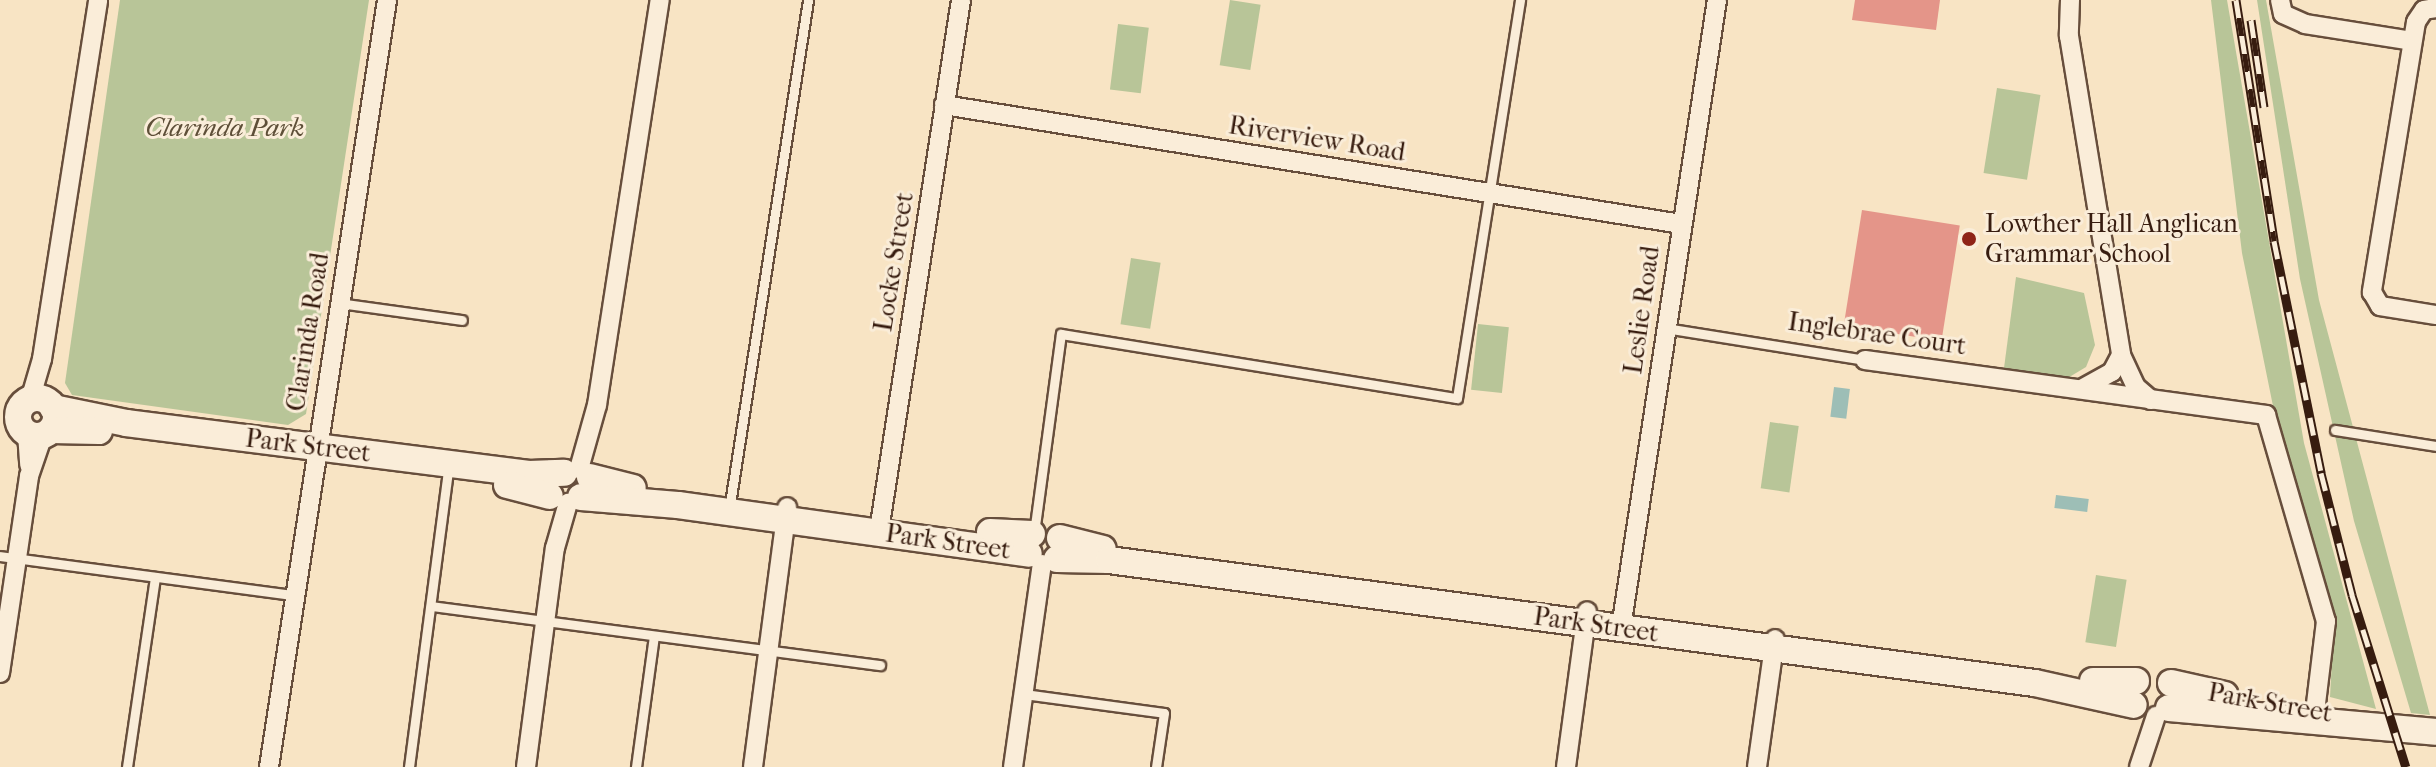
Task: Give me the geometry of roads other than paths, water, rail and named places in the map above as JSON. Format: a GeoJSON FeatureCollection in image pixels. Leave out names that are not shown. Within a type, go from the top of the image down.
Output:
{"type":"FeatureCollection","features":[{"type":"Feature","properties":{"kind":"street"},"geometry":{"type":"LineString","coordinates":[[0,673],[9,557],[29,476],[29,416],[42,359],[98,0]]}},
{"type":"Feature","properties":{"kind":"street","name":"Clarinda Road"},"geometry":{"type":"LineString","coordinates":[[269,767],[293,595],[387,0]]}},
{"type":"Feature","properties":{"kind":"street"},"geometry":{"type":"LineString","coordinates":[[526,767],[555,548],[597,405],[660,0]]}},
{"type":"Feature","properties":{"kind":"street","name":"Locke Street"},"geometry":{"type":"LineString","coordinates":[[880,525],[961,0]]}},
{"type":"Feature","properties":{"kind":"street","name":"Leslie Road"},"geometry":{"type":"LineString","coordinates":[[1622,622],[1717,0]]}},
{"type":"Feature","properties":{"kind":"street"},"geometry":{"type":"LineString","coordinates":[[2070,0],[2069,36],[2121,355],[2136,387],[2151,400]]}},
{"type":"Feature","properties":{"kind":"street"},"geometry":{"type":"LineString","coordinates":[[2282,7],[2305,24],[2412,41]]}},
{"type":"Feature","properties":{"kind":"street"},"geometry":{"type":"LineString","coordinates":[[2430,9],[2412,41],[2372,283],[2375,300],[2392,309],[2436,315]]}},
{"type":"Feature","properties":{"kind":"street","name":"Riverview Road"},"geometry":{"type":"LineString","coordinates":[[944,105],[1681,224]]}},
{"type":"Feature","properties":{"kind":"street"},"geometry":{"type":"LineString","coordinates":[[2082,388],[2112,372],[2121,355]]}},
{"type":"Feature","properties":{"kind":"street","name":"Inglebrae Court"},"geometry":{"type":"LineString","coordinates":[[1865,360],[2266,415],[2273,428],[2326,621],[2314,714]]}},
{"type":"Feature","properties":{"kind":"street","name":"Park Street"},"geometry":{"type":"LineString","coordinates":[[29,416],[126,423],[315,453],[449,470],[523,487],[629,487],[729,506],[1042,547],[1101,548],[1586,618],[2095,681],[2150,700],[2314,714],[2436,732]]}},
{"type":"Feature","properties":{"kind":"street"},"geometry":{"type":"LineString","coordinates":[[753,767],[786,513]]}},
{"type":"Feature","properties":{"kind":"street"},"geometry":{"type":"LineString","coordinates":[[1013,767],[1042,547]]}},
{"type":"Feature","properties":{"kind":"street"},"geometry":{"type":"LineString","coordinates":[[1566,767],[1586,618]]}},
{"type":"Feature","properties":{"kind":"street"},"geometry":{"type":"LineString","coordinates":[[1757,767],[1774,643]]}},
{"type":"Feature","properties":{"kind":"street"},"geometry":{"type":"LineString","coordinates":[[2140,764],[2150,700]]}},
{"type":"Feature","properties":{"kind":"lane"},"geometry":{"type":"LineString","coordinates":[[729,506],[808,0]]}},
{"type":"Feature","properties":{"kind":"lane"},"geometry":{"type":"LineString","coordinates":[[1042,547],[1061,334],[1457,398],[1520,0]]}},
{"type":"Feature","properties":{"kind":"lane"},"geometry":{"type":"LineString","coordinates":[[339,303],[462,320]]}},
{"type":"Feature","properties":{"kind":"lane","name":"Inglebrae Court"},"geometry":{"type":"LineString","coordinates":[[1665,328],[1865,360]]}},
{"type":"Feature","properties":{"kind":"lane"},"geometry":{"type":"LineString","coordinates":[[2335,430],[2436,446]]}},
{"type":"Feature","properties":{"kind":"lane"},"geometry":{"type":"LineString","coordinates":[[409,767],[449,470]]}},
{"type":"Feature","properties":{"kind":"lane"},"geometry":{"type":"LineString","coordinates":[[9,557],[293,595]]}},
{"type":"Feature","properties":{"kind":"lane"},"geometry":{"type":"LineString","coordinates":[[127,767],[155,577]]}},
{"type":"Feature","properties":{"kind":"lane"},"geometry":{"type":"LineString","coordinates":[[431,606],[880,665]]}},
{"type":"Feature","properties":{"kind":"lane"},"geometry":{"type":"LineString","coordinates":[[636,767],[654,636]]}},
{"type":"Feature","properties":{"kind":"lane"},"geometry":{"type":"LineString","coordinates":[[1024,694],[1164,713],[1156,767]]}},
{"type":"Feature","properties":{"kind":"water"},"geometry":{"type":"Polygon","coordinates":[[[1834,387],[1850,389],[1846,419],[1830,417],[1834,387]]]}},
{"type":"Feature","properties":{"kind":"water"},"geometry":{"type":"Polygon","coordinates":[[[2056,495],[2089,499],[2087,512],[2054,508],[2056,495]]]}},
{"type":"Feature","properties":{"kind":"railway"},"geometry":{"type":"LineString","coordinates":[[2236,0],[2274,241],[2321,473],[2352,595],[2406,767]]}},
{"type":"Feature","properties":{"kind":"railway"},"geometry":{"type":"LineString","coordinates":[[2251,20],[2264,107]]}},
{"type":"Feature","properties":{"kind":"place","name":"Lowther Hall Anglican Grammar School"},"geometry":{"type":"Point","coordinates":[1969,239]}},
{"type":"Feature","properties":{"kind":"park label","name":"Clarinda Park"},"geometry":{"type":"Point","coordinates":[225,128]}}]}
